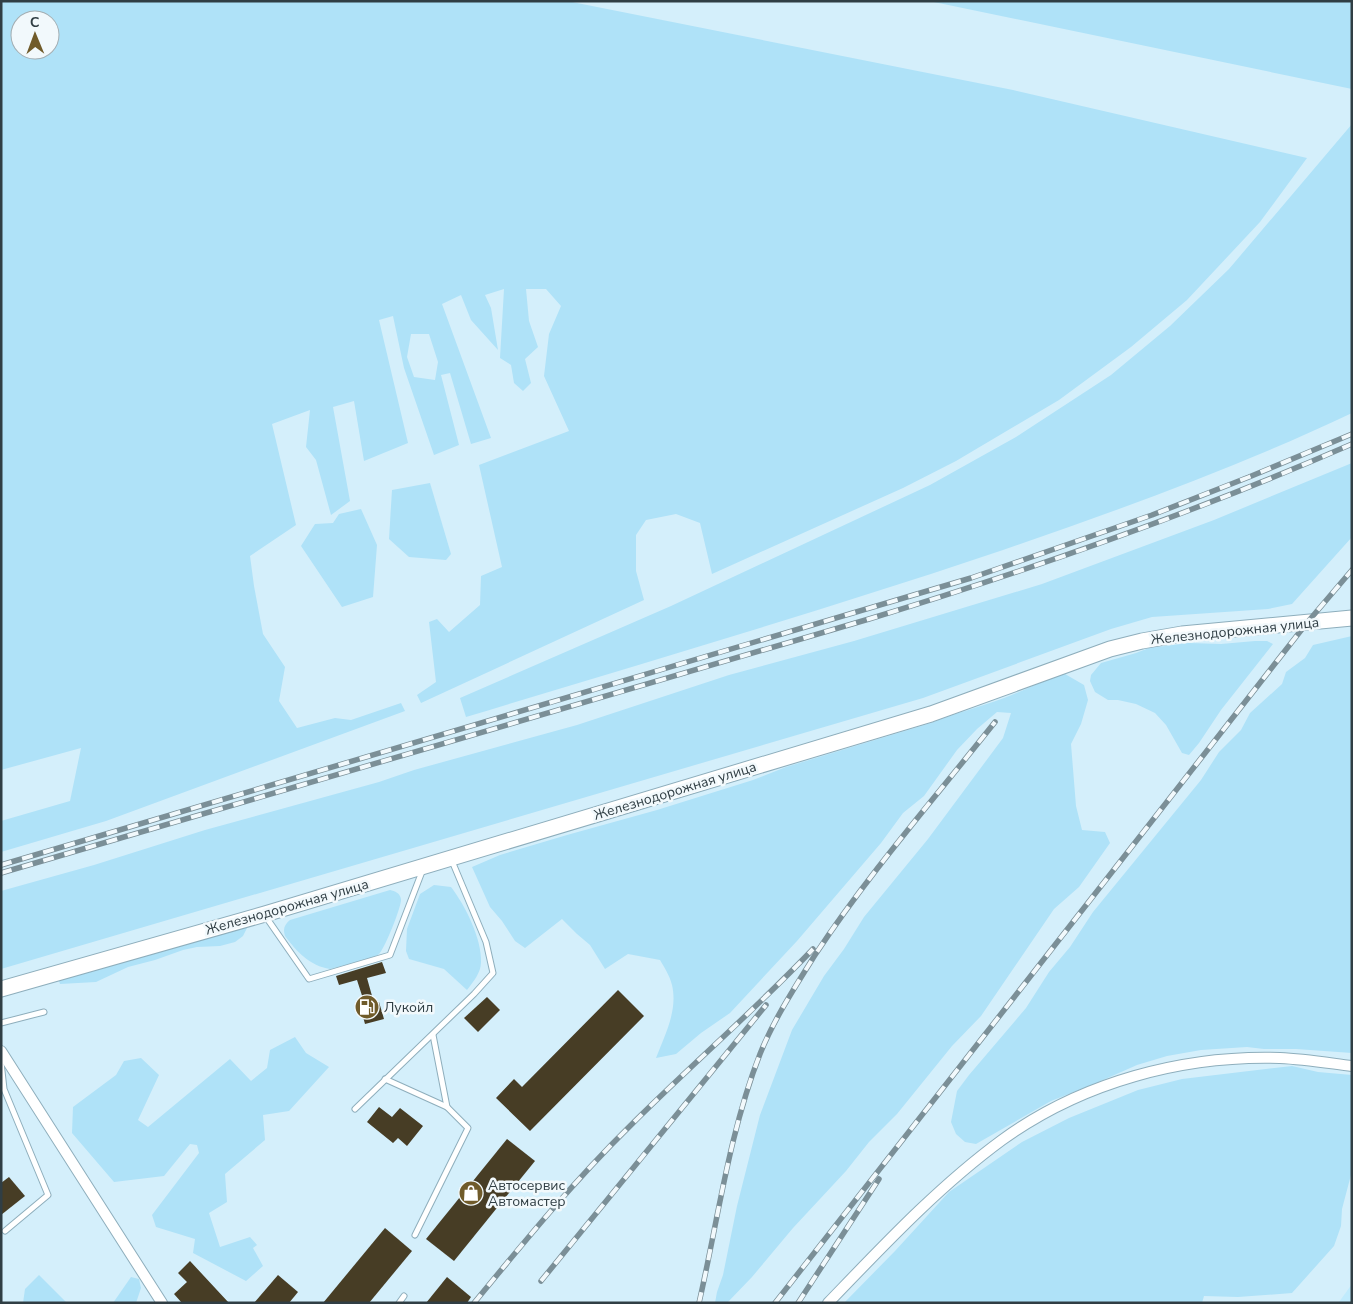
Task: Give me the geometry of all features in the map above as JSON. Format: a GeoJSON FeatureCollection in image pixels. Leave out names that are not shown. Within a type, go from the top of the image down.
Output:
{"type":"FeatureCollection","features":[{"type":"Feature","properties":{"kind":"main road","name":"Железнодорожная улица"},"geometry":{"type":"LineString","coordinates":[[1,990],[264,914],[932,714],[1110,649],[1182,634],[1352,618]]}},
{"type":"Feature","properties":{"kind":"street"},"geometry":{"type":"LineString","coordinates":[[1,1051],[162,1303]]}},
{"type":"Feature","properties":{"kind":"street"},"geometry":{"type":"LineString","coordinates":[[828,1303],[946,1185],[1003,1140],[1058,1106],[1116,1082],[1173,1066],[1280,1058],[1352,1066]]}},
{"type":"Feature","properties":{"kind":"lane"},"geometry":{"type":"LineString","coordinates":[[355,1109],[474,994],[493,973],[486,942],[451,858]]}},
{"type":"Feature","properties":{"kind":"lane"},"geometry":{"type":"LineString","coordinates":[[264,914],[309,978],[390,955],[424,866]]}},
{"type":"Feature","properties":{"kind":"lane"},"geometry":{"type":"LineString","coordinates":[[1,1023],[44,1012]]}},
{"type":"Feature","properties":{"kind":"lane"},"geometry":{"type":"LineString","coordinates":[[433,1034],[447,1107]]}},
{"type":"Feature","properties":{"kind":"lane"},"geometry":{"type":"LineString","coordinates":[[1,1062],[4,1089],[48,1195],[5,1231]]}},
{"type":"Feature","properties":{"kind":"lane"},"geometry":{"type":"LineString","coordinates":[[384,1079],[447,1107],[468,1128],[415,1235]]}},
{"type":"Feature","properties":{"kind":"lane"},"geometry":{"type":"LineString","coordinates":[[399,1303],[404,1296]]}},
{"type":"Feature","properties":{"kind":"shaded area"},"geometry":{"type":"Polygon","coordinates":[[[1,1],[567,1],[1013,90],[1307,158],[1260,222],[1187,300],[1131,347],[1059,400],[956,461],[903,488],[712,574],[700,523],[676,514],[646,520],[636,535],[636,571],[644,600],[421,703],[417,695],[436,682],[429,622],[437,619],[449,632],[480,605],[481,576],[502,567],[479,465],[569,431],[544,376],[549,334],[561,306],[546,289],[526,289],[529,321],[538,347],[525,359],[531,383],[523,391],[514,383],[511,365],[500,358],[504,289],[485,295],[491,308],[498,350],[471,320],[461,295],[442,304],[491,438],[471,444],[450,373],[441,375],[459,445],[434,455],[404,368],[393,316],[379,320],[408,443],[364,461],[354,401],[333,407],[350,501],[331,515],[316,460],[306,447],[310,410],[272,424],[296,525],[250,556],[263,634],[285,667],[279,701],[297,728],[335,718],[351,720],[401,703],[405,711],[106,821],[1,852],[1,821],[70,801],[81,748],[1,770],[1,1]],[[411,334],[407,357],[414,377],[435,380],[438,362],[429,334],[411,334]]]}},
{"type":"Feature","properties":{"kind":"shaded area"},"geometry":{"type":"Polygon","coordinates":[[[929,1],[1352,1],[1352,89],[929,1]]]}},
{"type":"Feature","properties":{"kind":"shaded area"},"geometry":{"type":"Polygon","coordinates":[[[1352,124],[1352,413],[1263,453],[1172,489],[988,555],[793,618],[466,717],[460,698],[671,606],[930,485],[1016,437],[1111,375],[1170,326],[1229,269],[1352,124]]]}},
{"type":"Feature","properties":{"kind":"shaded area"},"geometry":{"type":"Polygon","coordinates":[[[1352,463],[1352,537],[1292,604],[1268,609],[1152,617],[1111,629],[923,698],[1,969],[1,891],[94,865],[205,830],[577,725],[729,675],[854,641],[1042,584],[1214,520],[1352,463]]]}},
{"type":"Feature","properties":{"kind":"shaded area"},"geometry":{"type":"Polygon","coordinates":[[[430,483],[451,554],[446,560],[409,557],[389,539],[392,490],[430,483]]]}},
{"type":"Feature","properties":{"kind":"shaded area"},"geometry":{"type":"Polygon","coordinates":[[[361,509],[377,545],[373,597],[342,607],[301,546],[315,524],[333,523],[339,514],[361,509]]]}},
{"type":"Feature","properties":{"kind":"shaded area"},"geometry":{"type":"Polygon","coordinates":[[[1352,636],[1352,1053],[1247,1047],[1201,1050],[1167,1056],[1137,1065],[1051,1101],[976,1144],[965,1142],[956,1134],[951,1122],[957,1091],[1026,1008],[1049,972],[1070,947],[1093,912],[1201,780],[1219,752],[1241,730],[1250,713],[1282,684],[1286,672],[1305,658],[1313,645],[1352,636]]]}},
{"type":"Feature","properties":{"kind":"shaded area"},"geometry":{"type":"Polygon","coordinates":[[[1267,641],[1273,644],[1221,710],[1189,755],[1182,753],[1166,725],[1155,713],[1136,704],[1108,700],[1095,692],[1090,681],[1091,675],[1101,663],[1149,648],[1189,643],[1221,644],[1267,641]]]}},
{"type":"Feature","properties":{"kind":"shaded area"},"geometry":{"type":"Polygon","coordinates":[[[1065,674],[1084,685],[1088,700],[1081,724],[1071,744],[1076,806],[1082,830],[1105,832],[1110,843],[1079,887],[1054,909],[981,1016],[952,1046],[897,1114],[869,1142],[846,1171],[727,1303],[715,1303],[760,1115],[792,1030],[824,976],[864,917],[928,839],[1003,738],[1011,713],[997,712],[977,729],[957,750],[924,796],[903,813],[881,843],[797,941],[730,1013],[701,1033],[676,1054],[656,1058],[670,1022],[673,1004],[671,982],[660,960],[628,954],[605,969],[590,945],[562,919],[525,948],[515,941],[490,907],[472,867],[500,855],[657,810],[753,780],[786,767],[931,723],[1004,698],[1065,674]]]}},
{"type":"Feature","properties":{"kind":"shaded area"},"geometry":{"type":"Polygon","coordinates":[[[434,885],[451,887],[462,903],[476,933],[481,953],[481,966],[467,990],[444,969],[409,959],[406,951],[407,929],[420,894],[434,885]]]}},
{"type":"Feature","properties":{"kind":"shaded area"},"geometry":{"type":"Polygon","coordinates":[[[390,890],[400,895],[401,903],[385,945],[376,956],[330,969],[316,965],[304,957],[285,936],[284,927],[290,920],[390,890]]]}},
{"type":"Feature","properties":{"kind":"shaded area"},"geometry":{"type":"Polygon","coordinates":[[[242,926],[247,928],[243,936],[235,942],[220,946],[183,950],[128,967],[96,982],[60,984],[58,978],[242,926]]]}},
{"type":"Feature","properties":{"kind":"shaded area"},"geometry":{"type":"Polygon","coordinates":[[[295,1037],[306,1053],[329,1067],[289,1111],[263,1115],[265,1140],[225,1174],[227,1202],[209,1213],[220,1247],[250,1237],[257,1245],[253,1248],[263,1266],[246,1281],[193,1253],[195,1239],[156,1227],[152,1215],[199,1153],[197,1145],[190,1144],[164,1176],[114,1182],[72,1133],[73,1107],[116,1075],[124,1061],[141,1058],[159,1075],[138,1120],[148,1127],[230,1059],[251,1081],[267,1068],[270,1050],[295,1037]]]}},
{"type":"Feature","properties":{"kind":"shaded area"},"geometry":{"type":"Polygon","coordinates":[[[1292,1066],[1318,1072],[1352,1075],[1352,1171],[1342,1209],[1341,1226],[1334,1246],[1292,1293],[1238,1297],[1204,1296],[1202,1303],[844,1303],[949,1192],[1022,1142],[1069,1118],[1138,1090],[1182,1079],[1292,1066]]]}},
{"type":"Feature","properties":{"kind":"shaded area"},"geometry":{"type":"Polygon","coordinates":[[[39,1275],[67,1303],[23,1303],[25,1289],[39,1275]]]}},
{"type":"Feature","properties":{"kind":"shaded area"},"geometry":{"type":"Polygon","coordinates":[[[131,1277],[139,1279],[141,1288],[136,1303],[113,1303],[131,1277]]]}},
{"type":"Feature","properties":{"kind":"shaded area"},"geometry":{"type":"Polygon","coordinates":[[[1352,1284],[1352,1303],[1338,1303],[1339,1302],[1352,1284]]]}},
{"type":"Feature","properties":{"kind":"building"},"geometry":{"type":"Polygon","coordinates":[[[382,962],[386,973],[367,978],[374,1003],[379,1002],[384,1019],[365,1024],[360,1006],[365,1005],[357,980],[339,985],[336,976],[382,962]]]}},
{"type":"Feature","properties":{"kind":"building"},"geometry":{"type":"Polygon","coordinates":[[[618,990],[644,1016],[530,1131],[496,1098],[514,1079],[522,1087],[618,990]]]}},
{"type":"Feature","properties":{"kind":"building"},"geometry":{"type":"Polygon","coordinates":[[[487,997],[500,1010],[478,1032],[464,1018],[487,997]]]}},
{"type":"Feature","properties":{"kind":"building"},"geometry":{"type":"Polygon","coordinates":[[[379,1107],[392,1117],[400,1108],[423,1126],[407,1146],[398,1138],[393,1143],[367,1122],[379,1107]]]}},
{"type":"Feature","properties":{"kind":"building"},"geometry":{"type":"Polygon","coordinates":[[[507,1139],[535,1161],[454,1261],[426,1239],[507,1139]]]}},
{"type":"Feature","properties":{"kind":"building"},"geometry":{"type":"Polygon","coordinates":[[[9,1177],[25,1196],[1,1215],[1,1183],[9,1177]]]}},
{"type":"Feature","properties":{"kind":"building"},"geometry":{"type":"Polygon","coordinates":[[[385,1228],[412,1251],[369,1303],[323,1303],[385,1228]]]}},
{"type":"Feature","properties":{"kind":"building"},"geometry":{"type":"Polygon","coordinates":[[[190,1261],[229,1303],[182,1303],[174,1294],[187,1282],[178,1273],[190,1261]]]}},
{"type":"Feature","properties":{"kind":"building"},"geometry":{"type":"Polygon","coordinates":[[[278,1275],[298,1292],[289,1303],[254,1303],[278,1275]]]}},
{"type":"Feature","properties":{"kind":"building"},"geometry":{"type":"Polygon","coordinates":[[[447,1277],[471,1297],[467,1303],[426,1303],[447,1277]]]}},
{"type":"Feature","properties":{"kind":"railway"},"geometry":{"type":"LineString","coordinates":[[1,865],[971,578],[1152,515],[1352,434]]}},
{"type":"Feature","properties":{"kind":"railway"},"geometry":{"type":"LineString","coordinates":[[1,873],[930,600],[1052,560],[1173,517],[1352,444]]}},
{"type":"Feature","properties":{"kind":"railway"},"geometry":{"type":"LineString","coordinates":[[775,1303],[1306,624],[1352,570]]}},
{"type":"Feature","properties":{"kind":"railway"},"geometry":{"type":"LineString","coordinates":[[699,1303],[740,1115],[760,1054],[772,1028],[815,955],[857,895],[995,722]]}},
{"type":"Feature","properties":{"kind":"railway"},"geometry":{"type":"LineString","coordinates":[[474,1303],[550,1212],[609,1147],[813,949]]}},
{"type":"Feature","properties":{"kind":"railway"},"geometry":{"type":"LineString","coordinates":[[541,1281],[766,1005]]}},
{"type":"Feature","properties":{"kind":"railway"},"geometry":{"type":"LineString","coordinates":[[798,1303],[879,1179]]}},
{"type":"Feature","properties":{"kind":"place","name":"Лукойл"},"geometry":{"type":"Point","coordinates":[367,1007]}},
{"type":"Feature","properties":{"kind":"place","name":"Автосервис Автомастер"},"geometry":{"type":"Point","coordinates":[471,1193]}}]}
